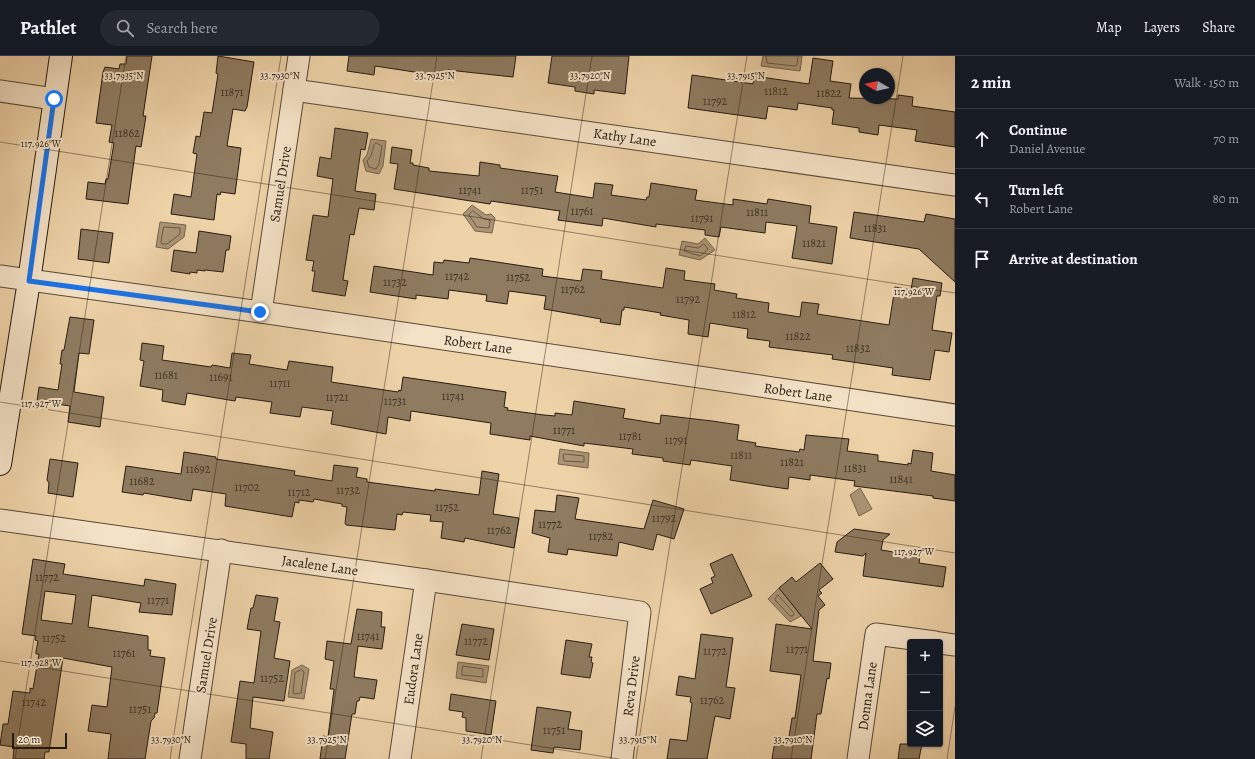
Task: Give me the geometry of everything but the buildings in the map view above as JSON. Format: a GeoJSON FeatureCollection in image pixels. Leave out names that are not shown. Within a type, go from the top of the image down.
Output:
{"type":"FeatureCollection","features":[{"type":"Feature","properties":{"kind":"street"},"geometry":{"type":"LineString","coordinates":[[0,464],[29,281],[61,56]]}},
{"type":"Feature","properties":{"kind":"street","name":"Samuel Drive"},"geometry":{"type":"LineString","coordinates":[[260,312],[299,56]]}},
{"type":"Feature","properties":{"kind":"street","name":"Kathy Lane"},"geometry":{"type":"LineString","coordinates":[[294,90],[955,185]]}},
{"type":"Feature","properties":{"kind":"street"},"geometry":{"type":"LineString","coordinates":[[0,91],[54,99]]}},
{"type":"Feature","properties":{"kind":"street","name":"Robert Lane"},"geometry":{"type":"LineString","coordinates":[[0,276],[260,312],[955,415]]}},
{"type":"Feature","properties":{"kind":"street","name":"Jacalene Lane"},"geometry":{"type":"LineString","coordinates":[[0,520],[221,550],[640,612]]}},
{"type":"Feature","properties":{"kind":"street","name":"Samuel Drive"},"geometry":{"type":"LineString","coordinates":[[190,759],[221,550]]}},
{"type":"Feature","properties":{"kind":"street","name":"Eudora Lane"},"geometry":{"type":"LineString","coordinates":[[400,759],[426,580]]}},
{"type":"Feature","properties":{"kind":"street","name":"Reva Drive"},"geometry":{"type":"LineString","coordinates":[[622,759],[640,612]]}},
{"type":"Feature","properties":{"kind":"street","name":"Donna Lane"},"geometry":{"type":"LineString","coordinates":[[858,759],[876,634],[913,639]]}},
{"type":"Feature","properties":{"kind":"street"},"geometry":{"type":"LineString","coordinates":[[943,643],[955,645]]}},
{"type":"Feature","properties":{"kind":"water"},"geometry":{"type":"Polygon","coordinates":[[[763,56],[802,56],[800,71],[761,66],[763,56]]]}},
{"type":"Feature","properties":{"kind":"water"},"geometry":{"type":"Polygon","coordinates":[[[371,139],[386,141],[383,166],[379,174],[366,171],[363,160],[367,155],[371,139]]]}},
{"type":"Feature","properties":{"kind":"water"},"geometry":{"type":"Polygon","coordinates":[[[472,205],[486,215],[491,214],[495,218],[492,233],[475,231],[463,214],[472,205]]]}},
{"type":"Feature","properties":{"kind":"water"},"geometry":{"type":"Polygon","coordinates":[[[160,222],[186,225],[184,237],[168,249],[156,247],[160,222]]]}},
{"type":"Feature","properties":{"kind":"water"},"geometry":{"type":"Polygon","coordinates":[[[705,238],[715,250],[700,260],[679,255],[682,241],[698,244],[705,238]]]}},
{"type":"Feature","properties":{"kind":"water"},"geometry":{"type":"Polygon","coordinates":[[[560,449],[589,453],[588,468],[558,464],[560,449]]]}},
{"type":"Feature","properties":{"kind":"water"},"geometry":{"type":"Polygon","coordinates":[[[860,488],[872,509],[859,516],[850,495],[860,488]]]}},
{"type":"Feature","properties":{"kind":"water"},"geometry":{"type":"Polygon","coordinates":[[[779,588],[801,616],[790,622],[768,599],[779,588]]]}},
{"type":"Feature","properties":{"kind":"water"},"geometry":{"type":"Polygon","coordinates":[[[458,662],[489,666],[486,683],[456,678],[458,662]]]}},
{"type":"Feature","properties":{"kind":"water"},"geometry":{"type":"Polygon","coordinates":[[[302,665],[309,669],[304,699],[288,697],[292,670],[302,665]]]}},
{"type":"Feature","properties":{"kind":"route"},"geometry":{"type":"LineString","coordinates":[[54,99],[29,281],[260,312]]}}]}
